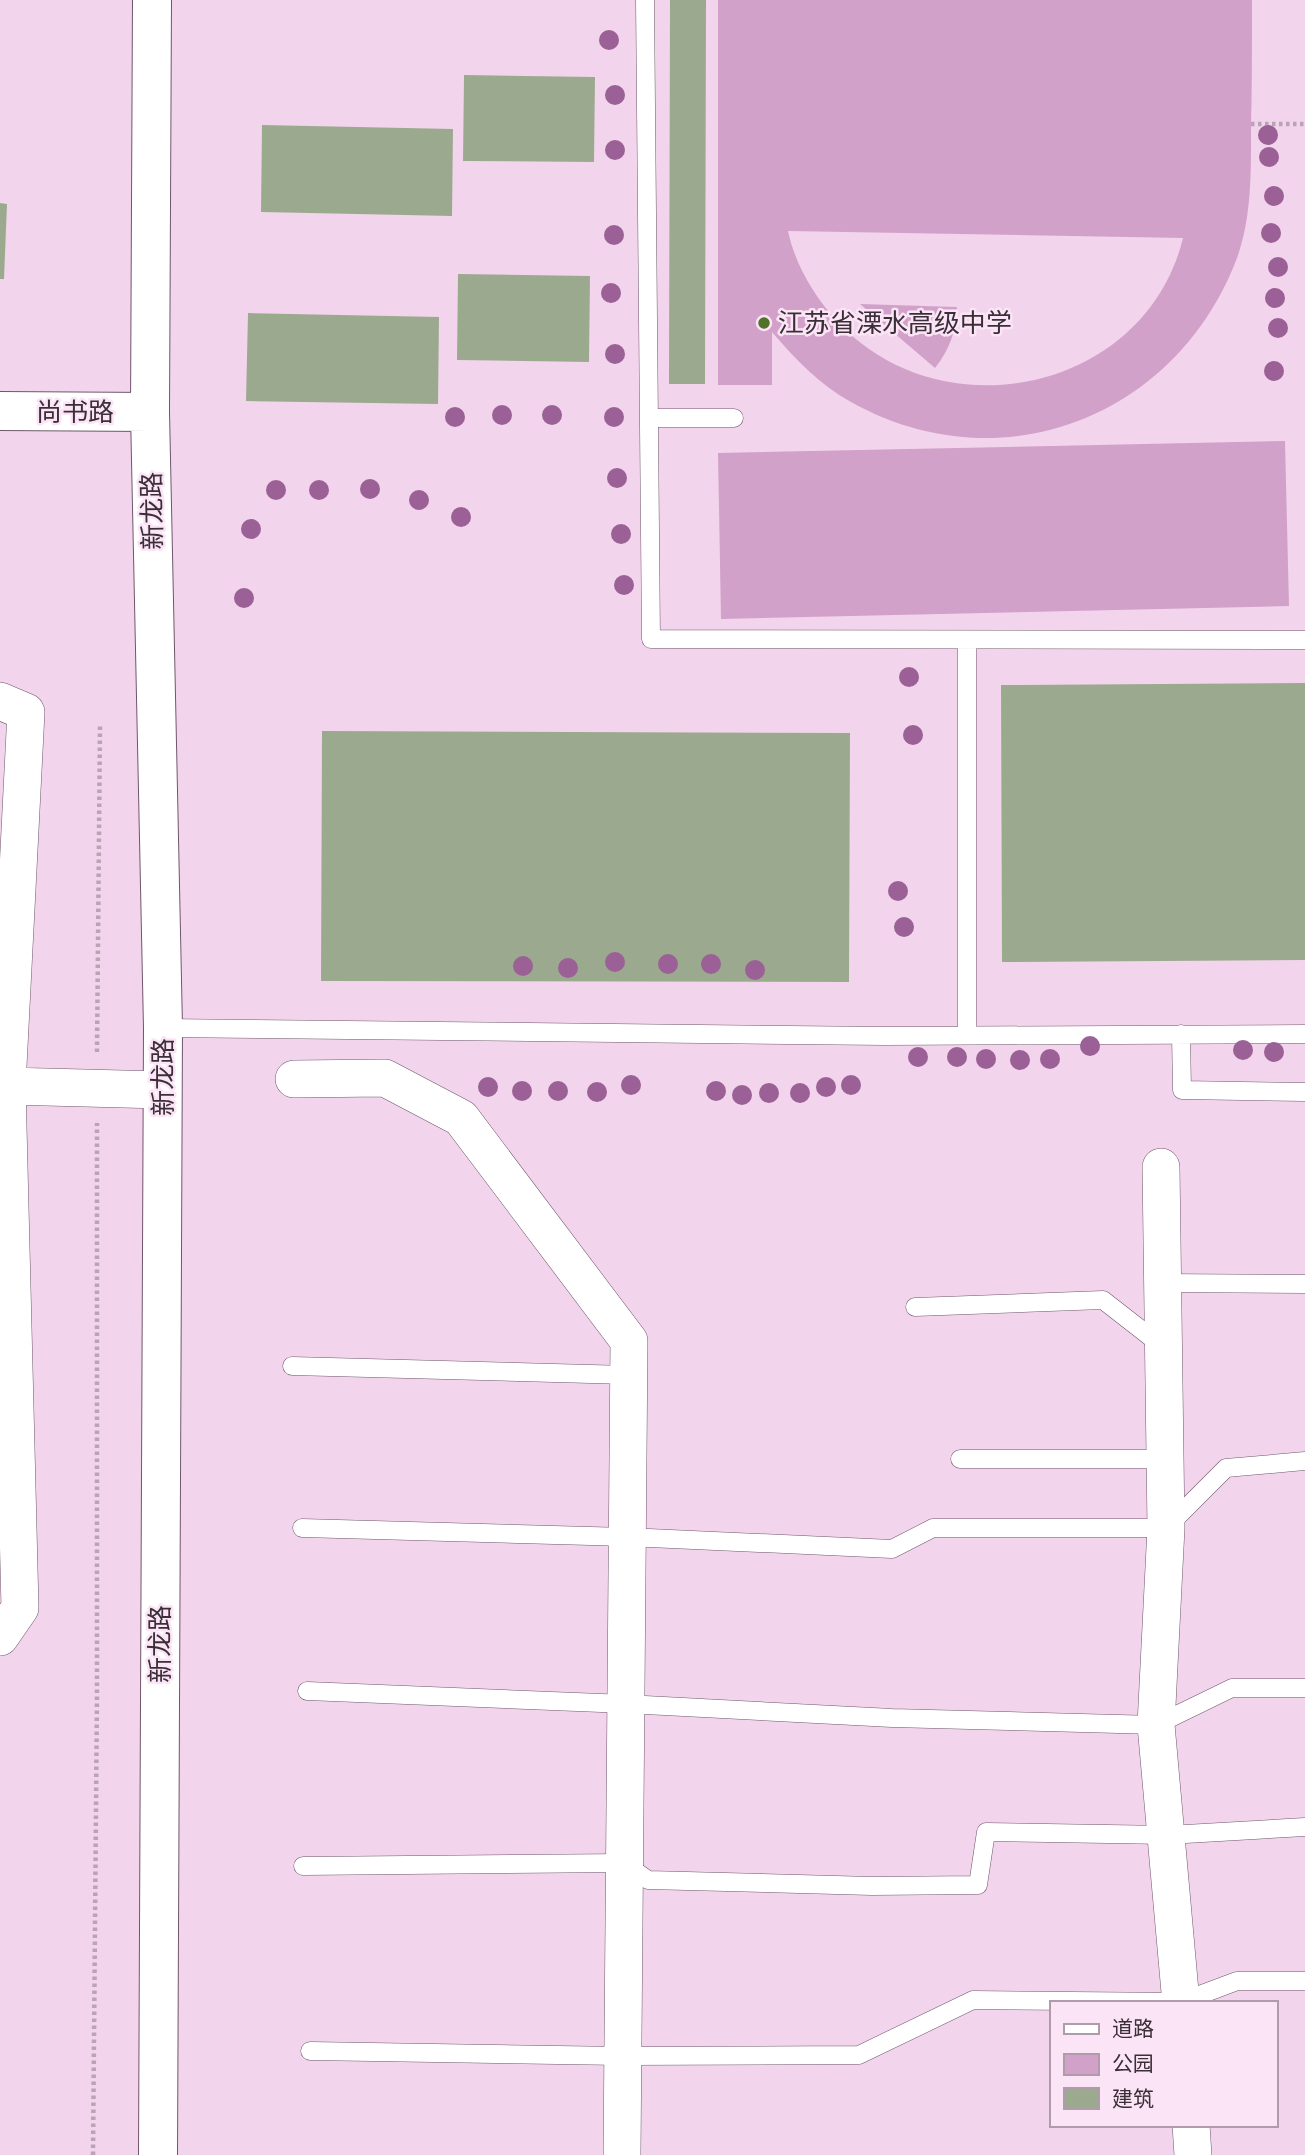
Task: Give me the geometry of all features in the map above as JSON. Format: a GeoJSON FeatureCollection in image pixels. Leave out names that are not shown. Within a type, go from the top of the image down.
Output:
{"type":"FeatureCollection","features":[{"type":"Feature","properties":{"kind":"street","name":"新龙路"},"geometry":{"type":"LineString","coordinates":[[152,0],[150,412],[163,1028],[158,2155]]}},
{"type":"Feature","properties":{"kind":"street","name":"尚书路"},"geometry":{"type":"LineString","coordinates":[[0,411],[150,412]]}},
{"type":"Feature","properties":{"kind":"street"},"geometry":{"type":"LineString","coordinates":[[0,701],[26,712],[10,847],[7,1086],[20,1608],[0,1637]]}},
{"type":"Feature","properties":{"kind":"street"},"geometry":{"type":"LineString","coordinates":[[294,1079],[385,1078],[461,1118],[629,1341],[622,2155]]}},
{"type":"Feature","properties":{"kind":"street"},"geometry":{"type":"LineString","coordinates":[[7,1086],[162,1090]]}},
{"type":"Feature","properties":{"kind":"street"},"geometry":{"type":"LineString","coordinates":[[1161,1167],[1166,1528],[1156,1725],[1181,2001]]}},
{"type":"Feature","properties":{"kind":"street"},"geometry":{"type":"LineString","coordinates":[[1191,2127],[1193,2155]]}},
{"type":"Feature","properties":{"kind":"lane"},"geometry":{"type":"LineString","coordinates":[[645,0],[651,639],[1305,640]]}},
{"type":"Feature","properties":{"kind":"lane"},"geometry":{"type":"LineString","coordinates":[[649,418],[734,418]]}},
{"type":"Feature","properties":{"kind":"lane"},"geometry":{"type":"LineString","coordinates":[[967,641],[967,1035]]}},
{"type":"Feature","properties":{"kind":"lane"},"geometry":{"type":"LineString","coordinates":[[163,1028],[857,1036],[1305,1034]]}},
{"type":"Feature","properties":{"kind":"lane"},"geometry":{"type":"LineString","coordinates":[[1181,1034],[1182,1090],[1304,1092]]}},
{"type":"Feature","properties":{"kind":"lane"},"geometry":{"type":"LineString","coordinates":[[1163,1283],[1305,1284]]}},
{"type":"Feature","properties":{"kind":"lane"},"geometry":{"type":"LineString","coordinates":[[915,1307],[1103,1300],[1164,1347]]}},
{"type":"Feature","properties":{"kind":"lane"},"geometry":{"type":"LineString","coordinates":[[292,1366],[628,1376]]}},
{"type":"Feature","properties":{"kind":"lane"},"geometry":{"type":"LineString","coordinates":[[960,1459],[1165,1459]]}},
{"type":"Feature","properties":{"kind":"lane"},"geometry":{"type":"LineString","coordinates":[[302,1528],[627,1537],[892,1549],[933,1528],[1166,1528],[1226,1468],[1305,1461]]}},
{"type":"Feature","properties":{"kind":"lane"},"geometry":{"type":"LineString","coordinates":[[307,1691],[892,1718],[1156,1725],[1232,1688],[1305,1688]]}},
{"type":"Feature","properties":{"kind":"lane"},"geometry":{"type":"LineString","coordinates":[[303,1866],[624,1863],[648,1880],[872,1886],[978,1885],[986,1832],[1168,1835],[1305,1826]]}},
{"type":"Feature","properties":{"kind":"lane"},"geometry":{"type":"LineString","coordinates":[[1184,2001],[1237,1981],[1305,1981]]}},
{"type":"Feature","properties":{"kind":"lane"},"geometry":{"type":"LineString","coordinates":[[310,2051],[622,2056],[859,2055],[973,2000],[1077,2001]]}},
{"type":"Feature","properties":{"kind":"path"},"geometry":{"type":"LineString","coordinates":[[1251,124],[1305,124]]}},
{"type":"Feature","properties":{"kind":"path"},"geometry":{"type":"LineString","coordinates":[[93,2155],[100,724]]}},
{"type":"Feature","properties":{"kind":"green space"},"geometry":{"type":"Polygon","coordinates":[[[718,0],[1252,0],[1251,177],[1246,226],[1237,258],[1209,313],[1172,359],[1128,396],[1078,421],[1023,435],[966,437],[908,426],[851,402],[809,371],[772,332],[772,385],[718,385],[718,0]],[[788,231],[800,267],[819,299],[835,319],[878,355],[928,377],[981,385],[1034,380],[1084,362],[1127,332],[1161,291],[1183,238],[788,231]]]}},
{"type":"Feature","properties":{"kind":"green space"},"geometry":{"type":"Polygon","coordinates":[[[860,304],[957,307],[955,324],[945,354],[935,368],[860,304]]]}},
{"type":"Feature","properties":{"kind":"green space"},"geometry":{"type":"Polygon","coordinates":[[[1285,441],[1289,606],[721,619],[718,453],[1285,441]]]}},
{"type":"Feature","properties":{"kind":"building"},"geometry":{"type":"Polygon","coordinates":[[[670,0],[706,0],[705,384],[669,384],[670,0]]]}},
{"type":"Feature","properties":{"kind":"building"},"geometry":{"type":"Polygon","coordinates":[[[464,75],[595,77],[594,162],[463,161],[464,75]]]}},
{"type":"Feature","properties":{"kind":"building"},"geometry":{"type":"Polygon","coordinates":[[[262,125],[453,129],[452,216],[261,212],[262,125]]]}},
{"type":"Feature","properties":{"kind":"building"},"geometry":{"type":"Polygon","coordinates":[[[0,203],[7,204],[4,279],[0,279],[0,203]]]}},
{"type":"Feature","properties":{"kind":"building"},"geometry":{"type":"Polygon","coordinates":[[[458,274],[590,276],[589,362],[457,360],[458,274]]]}},
{"type":"Feature","properties":{"kind":"building"},"geometry":{"type":"Polygon","coordinates":[[[248,313],[439,317],[438,404],[246,401],[248,313]]]}},
{"type":"Feature","properties":{"kind":"building"},"geometry":{"type":"Polygon","coordinates":[[[1305,683],[1305,960],[1002,962],[1001,685],[1305,683]]]}},
{"type":"Feature","properties":{"kind":"building"},"geometry":{"type":"Polygon","coordinates":[[[322,731],[850,733],[849,982],[321,981],[322,731]]]}},
{"type":"Feature","properties":{"kind":"place","name":"江苏省溧水高级中学"},"geometry":{"type":"Point","coordinates":[764,323]}}]}
